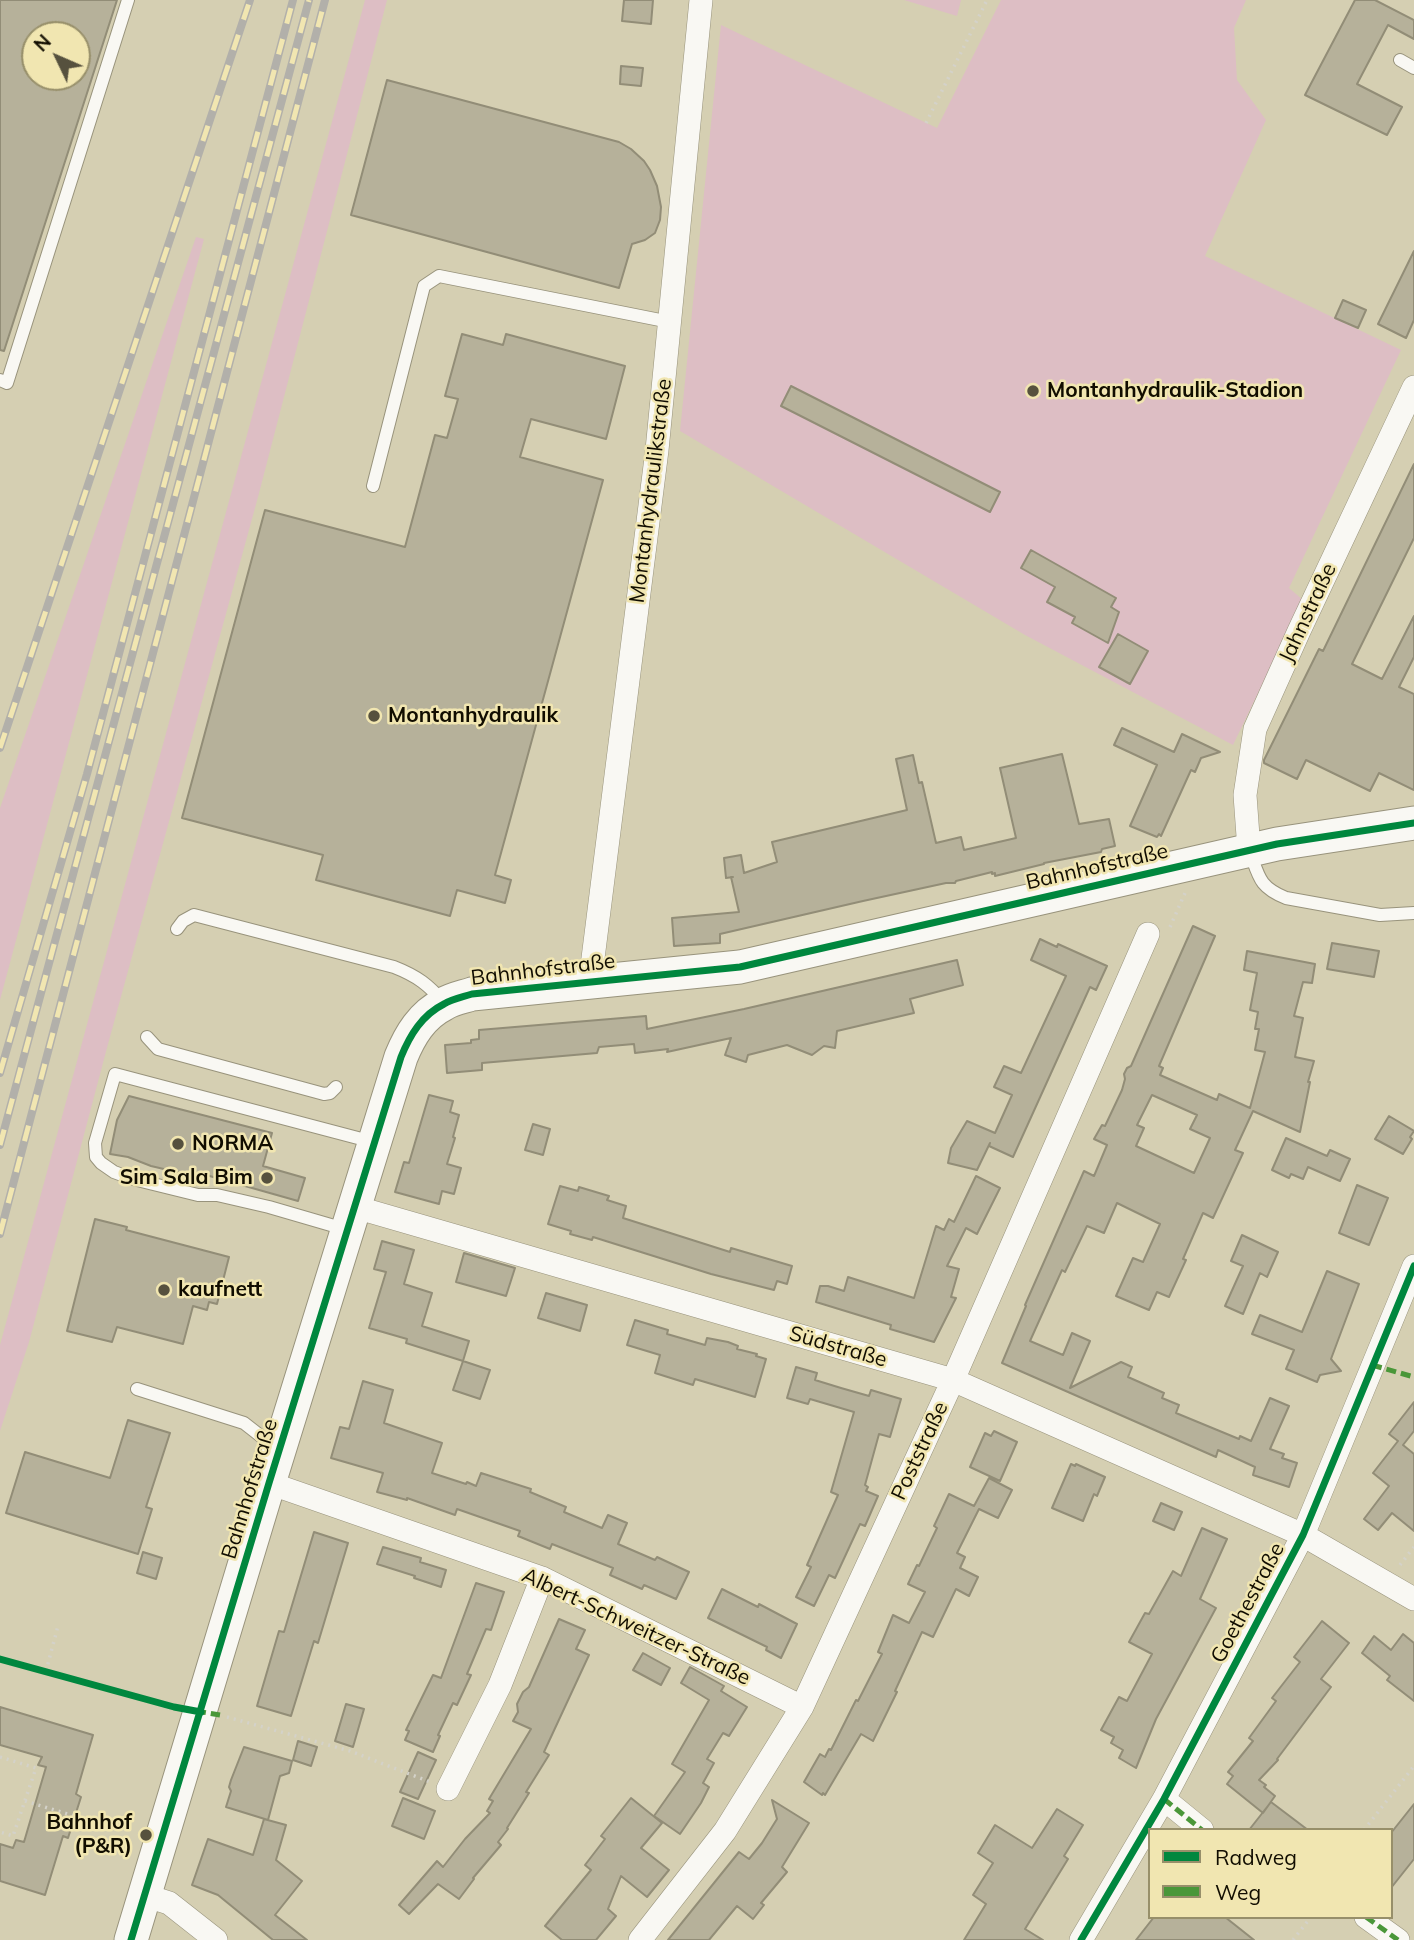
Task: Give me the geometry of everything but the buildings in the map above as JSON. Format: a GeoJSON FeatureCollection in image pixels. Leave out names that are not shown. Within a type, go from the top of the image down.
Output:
{"type":"FeatureCollection","features":[{"type":"Feature","properties":{"kind":"main road","name":"Bahnhofstraße"},"geometry":{"type":"LineString","coordinates":[[131,1940],[375,1142],[409,1037],[425,1018],[445,1003],[472,994],[740,967],[1249,850],[1414,823]]}},
{"type":"Feature","properties":{"kind":"street","name":"Montanhydraulikstraße"},"geometry":{"type":"LineString","coordinates":[[590,982],[653,478],[701,0]]}},
{"type":"Feature","properties":{"kind":"street","name":"Jahnstraße"},"geometry":{"type":"LineString","coordinates":[[1249,850],[1245,795],[1255,729],[1414,387]]}},
{"type":"Feature","properties":{"kind":"street","name":"Poststraße"},"geometry":{"type":"LineString","coordinates":[[640,1940],[725,1831],[802,1707],[953,1380],[1148,934]]}},
{"type":"Feature","properties":{"kind":"street","name":"Südstraße"},"geometry":{"type":"LineString","coordinates":[[351,1218],[953,1380],[1303,1535],[1414,1599]]}},
{"type":"Feature","properties":{"kind":"street","name":"Goethestraße"},"geometry":{"type":"LineString","coordinates":[[1081,1940],[1164,1799],[1303,1535],[1414,1266]]}},
{"type":"Feature","properties":{"kind":"street","name":"Albert-Schweitzer-Straße"},"geometry":{"type":"LineString","coordinates":[[269,1483],[542,1578],[802,1707]]}},
{"type":"Feature","properties":{"kind":"street"},"geometry":{"type":"LineString","coordinates":[[448,1789],[500,1685],[542,1578]]}},
{"type":"Feature","properties":{"kind":"street"},"geometry":{"type":"LineString","coordinates":[[1164,1799],[1200,1828]]}},
{"type":"Feature","properties":{"kind":"street"},"geometry":{"type":"LineString","coordinates":[[144,1895],[169,1903],[216,1940]]}},
{"type":"Feature","properties":{"kind":"street"},"geometry":{"type":"LineString","coordinates":[[1369,1919],[1398,1940]]}},
{"type":"Feature","properties":{"kind":"lane"},"geometry":{"type":"LineString","coordinates":[[0,380],[7,383],[128,0]]}},
{"type":"Feature","properties":{"kind":"lane"},"geometry":{"type":"LineString","coordinates":[[1399,60],[1414,68]]}},
{"type":"Feature","properties":{"kind":"lane"},"geometry":{"type":"LineString","coordinates":[[373,486],[424,286],[439,276],[670,321]]}},
{"type":"Feature","properties":{"kind":"lane"},"geometry":{"type":"LineString","coordinates":[[1249,850],[1263,885],[1286,898],[1380,915],[1414,913]]}},
{"type":"Feature","properties":{"kind":"lane"},"geometry":{"type":"LineString","coordinates":[[177,929],[183,921],[194,915],[394,967],[412,974],[445,1003]]}},
{"type":"Feature","properties":{"kind":"lane"},"geometry":{"type":"LineString","coordinates":[[148,1037],[158,1049],[324,1094],[330,1093],[336,1087]]}},
{"type":"Feature","properties":{"kind":"lane"},"geometry":{"type":"LineString","coordinates":[[351,1218],[269,1207],[217,1195],[189,1194],[133,1179],[108,1168],[96,1157],[95,1143],[115,1074],[375,1142]]}},
{"type":"Feature","properties":{"kind":"lane"},"geometry":{"type":"LineString","coordinates":[[137,1389],[244,1423],[267,1441],[281,1446]]}},
{"type":"Feature","properties":{"kind":"path"},"geometry":{"type":"LineString","coordinates":[[926,123],[987,0]]}},
{"type":"Feature","properties":{"kind":"path"},"geometry":{"type":"LineString","coordinates":[[1148,934],[1164,941],[1184,893]]}},
{"type":"Feature","properties":{"kind":"path"},"geometry":{"type":"LineString","coordinates":[[46,1671],[58,1626]]}},
{"type":"Feature","properties":{"kind":"path"},"geometry":{"type":"LineString","coordinates":[[220,1715],[350,1751],[448,1789]]}},
{"type":"Feature","properties":{"kind":"path"},"geometry":{"type":"LineString","coordinates":[[0,1757],[36,1768],[13,1836],[0,1832]]}},
{"type":"Feature","properties":{"kind":"path"},"geometry":{"type":"LineString","coordinates":[[1366,1828],[1414,1766]]}},
{"type":"Feature","properties":{"kind":"path"},"geometry":{"type":"LineString","coordinates":[[25,1801],[107,1826]]}},
{"type":"Feature","properties":{"kind":"path"},"geometry":{"type":"LineString","coordinates":[[1293,1940],[1309,1919]]}},
{"type":"Feature","properties":{"kind":"shaded area"},"geometry":{"type":"Polygon","coordinates":[[[365,0],[387,0],[258,497],[29,1342],[0,1431],[0,1345],[365,0]]]}},
{"type":"Feature","properties":{"kind":"shaded area"},"geometry":{"type":"Polygon","coordinates":[[[904,0],[961,0],[957,16],[904,0]]]}},
{"type":"Feature","properties":{"kind":"shaded area","name":"Montanhydraulik-Stadion"},"geometry":{"type":"Polygon","coordinates":[[[1001,0],[1246,0],[1234,28],[1237,80],[1266,120],[1205,256],[1401,350],[1289,588],[1303,600],[1233,745],[1025,635],[680,431],[721,25],[937,128],[1001,0]]]}},
{"type":"Feature","properties":{"kind":"shaded area"},"geometry":{"type":"Polygon","coordinates":[[[196,237],[204,239],[0,1000],[0,808],[196,237]]]}},
{"type":"Feature","properties":{"kind":"railway"},"geometry":{"type":"LineString","coordinates":[[0,748],[250,0]]}},
{"type":"Feature","properties":{"kind":"railway"},"geometry":{"type":"LineString","coordinates":[[0,1073],[87,774],[293,0]]}},
{"type":"Feature","properties":{"kind":"railway"},"geometry":{"type":"LineString","coordinates":[[0,1145],[309,0]]}},
{"type":"Feature","properties":{"kind":"railway"},"geometry":{"type":"LineString","coordinates":[[0,1234],[325,0]]}},
{"type":"Feature","properties":{"kind":"marked path"},"geometry":{"type":"LineString","coordinates":[[1372,1365],[1414,1377]]}},
{"type":"Feature","properties":{"kind":"marked path"},"geometry":{"type":"LineString","coordinates":[[196,1711],[220,1715]]}},
{"type":"Feature","properties":{"kind":"marked path"},"geometry":{"type":"LineString","coordinates":[[1164,1799],[1200,1828]]}},
{"type":"Feature","properties":{"kind":"marked path"},"geometry":{"type":"LineString","coordinates":[[1369,1919],[1398,1940]]}},
{"type":"Feature","properties":{"kind":"cycle path"},"geometry":{"type":"LineString","coordinates":[[131,1940],[401,1057],[413,1033],[429,1014],[447,1002],[472,994],[740,967],[1277,844],[1414,823]]}},
{"type":"Feature","properties":{"kind":"cycle path"},"geometry":{"type":"LineString","coordinates":[[1081,1940],[1164,1799],[1303,1535],[1414,1266]]}},
{"type":"Feature","properties":{"kind":"cycle path"},"geometry":{"type":"LineString","coordinates":[[0,1659],[201,1712]]}},
{"type":"Feature","properties":{"kind":"place","name":"Montanhydraulik-Stadion"},"geometry":{"type":"Point","coordinates":[1033,391]}},
{"type":"Feature","properties":{"kind":"place","name":"Montanhydraulik"},"geometry":{"type":"Point","coordinates":[374,716]}},
{"type":"Feature","properties":{"kind":"place","name":"NORMA"},"geometry":{"type":"Point","coordinates":[178,1144]}},
{"type":"Feature","properties":{"kind":"place","name":"Sim Sala Bim"},"geometry":{"type":"Point","coordinates":[267,1178]}},
{"type":"Feature","properties":{"kind":"place","name":"kaufnett"},"geometry":{"type":"Point","coordinates":[164,1290]}},
{"type":"Feature","properties":{"kind":"place","name":"Bahnhof (P&R)"},"geometry":{"type":"Point","coordinates":[146,1835]}}]}
